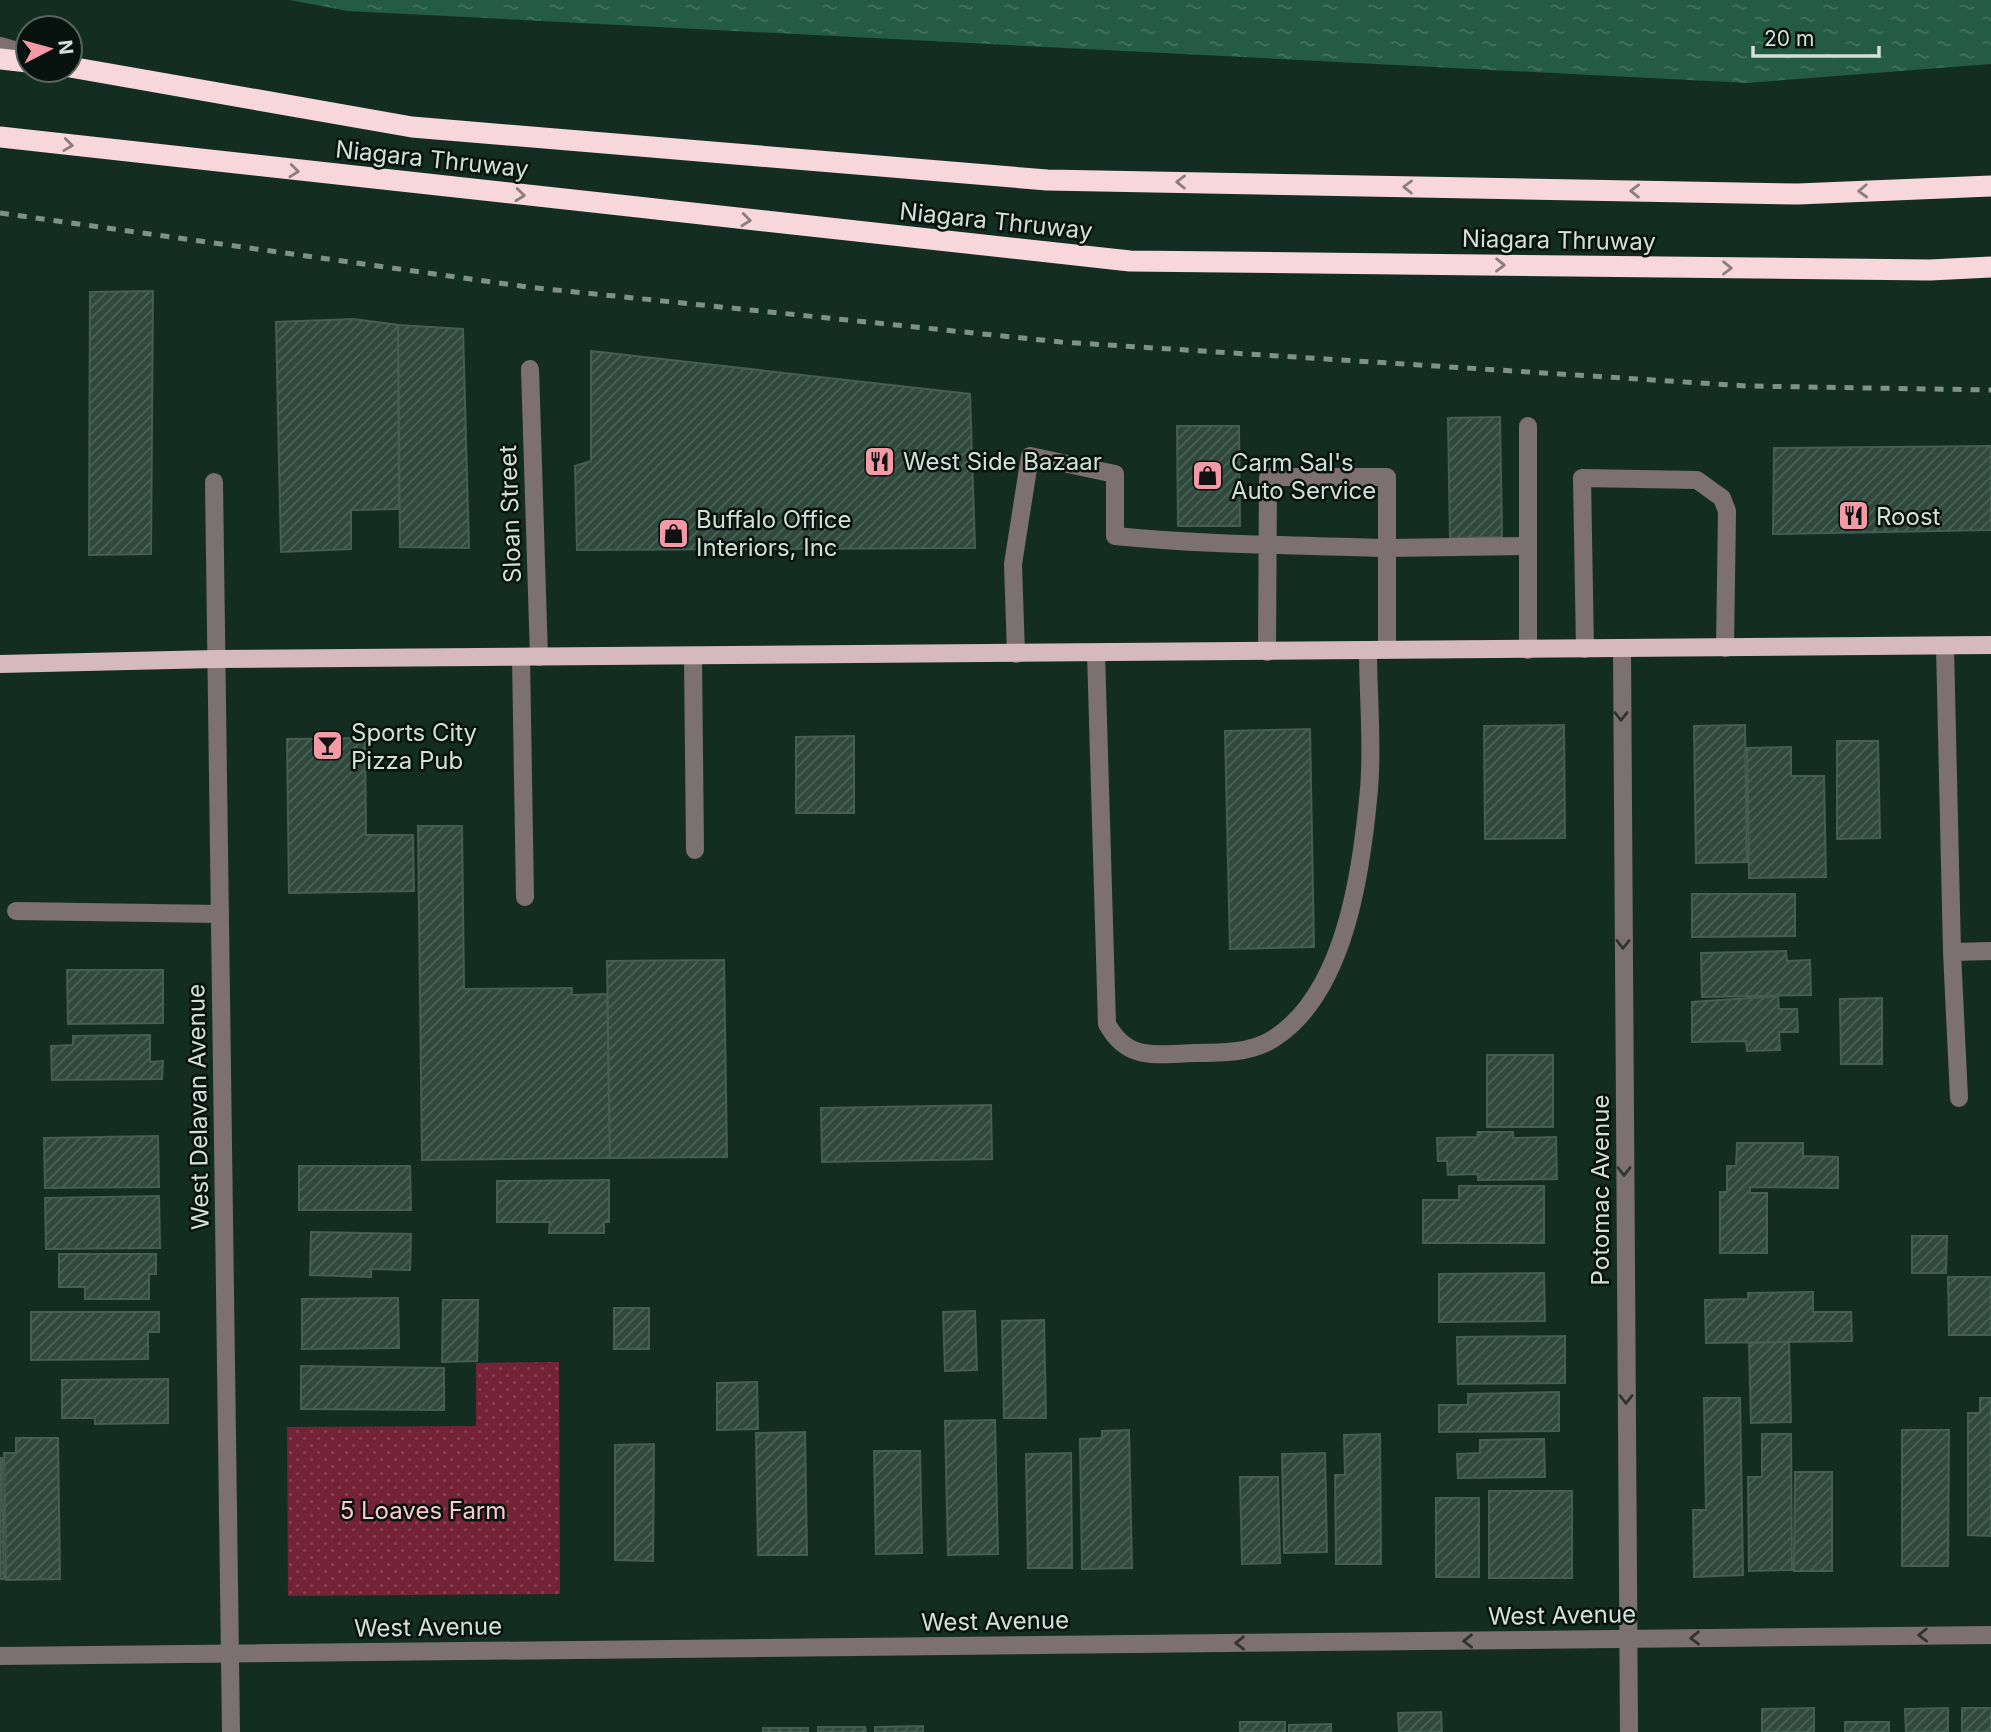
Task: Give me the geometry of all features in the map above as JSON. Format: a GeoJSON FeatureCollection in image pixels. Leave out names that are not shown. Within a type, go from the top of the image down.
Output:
{"type":"FeatureCollection","features":[{"type":"Feature","properties":{"kind":"highway","name":"Niagara Thruway"},"geometry":{"type":"LineString","coordinates":[[84,69],[412,127],[1047,180],[1798,194],[1991,186]]}},
{"type":"Feature","properties":{"kind":"highway","name":"Niagara Thruway"},"geometry":{"type":"LineString","coordinates":[[0,137],[1129,261],[1991,269]]}},
{"type":"Feature","properties":{"kind":"highway"},"geometry":{"type":"LineString","coordinates":[[1931,188],[1991,178]]}},
{"type":"Feature","properties":{"kind":"main road"},"geometry":{"type":"LineString","coordinates":[[0,664],[215,659],[1991,645]]}},
{"type":"Feature","properties":{"kind":"street","name":"Sloan Street"},"geometry":{"type":"LineString","coordinates":[[525,897],[530,657],[530,369]]}},
{"type":"Feature","properties":{"kind":"street"},"geometry":{"type":"LineString","coordinates":[[1528,426],[1528,650]]}},
{"type":"Feature","properties":{"kind":"street"},"geometry":{"type":"LineString","coordinates":[[1016,654],[1013,564],[1030,456],[1115,474],[1115,537],[1387,548],[1526,546]]}},
{"type":"Feature","properties":{"kind":"street"},"geometry":{"type":"LineString","coordinates":[[1267,652],[1268,477],[1387,477],[1387,650]]}},
{"type":"Feature","properties":{"kind":"street"},"geometry":{"type":"LineString","coordinates":[[1585,649],[1582,478],[1697,480],[1722,498],[1727,511],[1725,648]]}},
{"type":"Feature","properties":{"kind":"street","name":"West Delavan Avenue"},"geometry":{"type":"LineString","coordinates":[[214,482],[231,1732]]}},
{"type":"Feature","properties":{"kind":"street"},"geometry":{"type":"LineString","coordinates":[[1945,646],[1952,952],[1959,1098]]}},
{"type":"Feature","properties":{"kind":"street","name":"Potomac Avenue"},"geometry":{"type":"LineString","coordinates":[[1622,648],[1629,1732]]}},
{"type":"Feature","properties":{"kind":"street"},"geometry":{"type":"LineString","coordinates":[[1096,653],[1107,1024],[1116,1040],[1138,1054],[1227,1053],[1271,1041],[1303,1016],[1330,972],[1352,906],[1370,788],[1368,650]]}},
{"type":"Feature","properties":{"kind":"street"},"geometry":{"type":"LineString","coordinates":[[693,657],[695,849]]}},
{"type":"Feature","properties":{"kind":"street"},"geometry":{"type":"LineString","coordinates":[[16,911],[220,914]]}},
{"type":"Feature","properties":{"kind":"street"},"geometry":{"type":"LineString","coordinates":[[1952,952],[1991,951]]}},
{"type":"Feature","properties":{"kind":"street","name":"West Avenue"},"geometry":{"type":"LineString","coordinates":[[0,1656],[1991,1635]]}},
{"type":"Feature","properties":{"kind":"green space","name":"5 Loaves Farm"},"geometry":{"type":"Polygon","coordinates":[[[559,1362],[560,1594],[288,1596],[287,1427],[476,1426],[476,1363],[559,1362]]]}},
{"type":"Feature","properties":{"kind":"water"},"geometry":{"type":"Polygon","coordinates":[[[290,0],[1991,0],[1991,64],[1747,83],[348,11],[290,0]]]}},
{"type":"Feature","properties":{"kind":"building"},"geometry":{"type":"Polygon","coordinates":[[[153,291],[151,554],[89,555],[90,292],[153,291]]]}},
{"type":"Feature","properties":{"kind":"building"},"geometry":{"type":"Polygon","coordinates":[[[353,319],[398,325],[399,509],[351,510],[351,549],[281,552],[276,322],[353,319]]]}},
{"type":"Feature","properties":{"kind":"building"},"geometry":{"type":"Polygon","coordinates":[[[398,325],[463,329],[469,548],[400,547],[398,325]]]}},
{"type":"Feature","properties":{"kind":"building"},"geometry":{"type":"Polygon","coordinates":[[[591,351],[970,394],[975,548],[577,550],[575,466],[591,461],[591,351]]]}},
{"type":"Feature","properties":{"kind":"building"},"geometry":{"type":"Polygon","coordinates":[[[1500,417],[1502,537],[1450,538],[1448,418],[1500,417]]]}},
{"type":"Feature","properties":{"kind":"building","name":"Carm Sal's Auto Service"},"geometry":{"type":"Polygon","coordinates":[[[1177,426],[1239,426],[1240,526],[1178,526],[1177,426]]]}},
{"type":"Feature","properties":{"kind":"building"},"geometry":{"type":"Polygon","coordinates":[[[1991,446],[1991,530],[1773,534],[1774,448],[1991,446]]]}},
{"type":"Feature","properties":{"kind":"building"},"geometry":{"type":"Polygon","coordinates":[[[1564,725],[1565,838],[1485,839],[1484,726],[1564,725]]]}},
{"type":"Feature","properties":{"kind":"building"},"geometry":{"type":"Polygon","coordinates":[[[1745,725],[1747,862],[1696,863],[1694,726],[1745,725]]]}},
{"type":"Feature","properties":{"kind":"building"},"geometry":{"type":"Polygon","coordinates":[[[1310,729],[1314,947],[1230,949],[1225,731],[1310,729]]]}},
{"type":"Feature","properties":{"kind":"building"},"geometry":{"type":"Polygon","coordinates":[[[854,736],[854,813],[796,813],[796,737],[854,736]]]}},
{"type":"Feature","properties":{"kind":"building"},"geometry":{"type":"Polygon","coordinates":[[[365,738],[366,835],[413,835],[414,891],[289,893],[287,739],[365,738]]]}},
{"type":"Feature","properties":{"kind":"building"},"geometry":{"type":"Polygon","coordinates":[[[1837,741],[1878,741],[1880,838],[1837,839],[1837,741]]]}},
{"type":"Feature","properties":{"kind":"building"},"geometry":{"type":"Polygon","coordinates":[[[1791,747],[1791,776],[1824,776],[1826,877],[1749,878],[1747,748],[1791,747]]]}},
{"type":"Feature","properties":{"kind":"building"},"geometry":{"type":"Polygon","coordinates":[[[418,826],[462,826],[464,989],[572,988],[572,995],[607,994],[610,1158],[422,1160],[418,826]]]}},
{"type":"Feature","properties":{"kind":"building"},"geometry":{"type":"Polygon","coordinates":[[[1692,894],[1795,894],[1795,936],[1692,937],[1692,894]]]}},
{"type":"Feature","properties":{"kind":"building"},"geometry":{"type":"Polygon","coordinates":[[[1786,951],[1787,961],[1810,960],[1811,995],[1702,997],[1701,953],[1786,951]]]}},
{"type":"Feature","properties":{"kind":"building"},"geometry":{"type":"Polygon","coordinates":[[[724,960],[727,1157],[610,1158],[607,961],[724,960]]]}},
{"type":"Feature","properties":{"kind":"building"},"geometry":{"type":"Polygon","coordinates":[[[67,970],[163,970],[163,1023],[68,1024],[67,970]]]}},
{"type":"Feature","properties":{"kind":"building"},"geometry":{"type":"Polygon","coordinates":[[[1778,996],[1779,1009],[1797,1009],[1798,1032],[1779,1032],[1780,1050],[1747,1051],[1746,1041],[1692,1042],[1692,1002],[1778,996]]]}},
{"type":"Feature","properties":{"kind":"building"},"geometry":{"type":"Polygon","coordinates":[[[1882,998],[1882,1064],[1841,1064],[1840,999],[1882,998]]]}},
{"type":"Feature","properties":{"kind":"building"},"geometry":{"type":"Polygon","coordinates":[[[150,1035],[150,1062],[163,1061],[162,1079],[52,1080],[51,1046],[73,1045],[73,1036],[150,1035]]]}},
{"type":"Feature","properties":{"kind":"building"},"geometry":{"type":"Polygon","coordinates":[[[1487,1055],[1553,1055],[1553,1127],[1487,1127],[1487,1055]]]}},
{"type":"Feature","properties":{"kind":"building"},"geometry":{"type":"Polygon","coordinates":[[[991,1105],[992,1159],[822,1162],[821,1108],[991,1105]]]}},
{"type":"Feature","properties":{"kind":"building"},"geometry":{"type":"Polygon","coordinates":[[[1478,1132],[1513,1132],[1513,1138],[1556,1137],[1557,1179],[1478,1180],[1478,1174],[1448,1175],[1447,1161],[1438,1161],[1437,1138],[1477,1137],[1478,1132]]]}},
{"type":"Feature","properties":{"kind":"building"},"geometry":{"type":"Polygon","coordinates":[[[158,1136],[159,1187],[45,1188],[44,1138],[158,1136]]]}},
{"type":"Feature","properties":{"kind":"building"},"geometry":{"type":"Polygon","coordinates":[[[1737,1143],[1803,1143],[1803,1156],[1838,1157],[1838,1188],[1750,1187],[1750,1193],[1767,1193],[1767,1253],[1720,1253],[1720,1192],[1727,1192],[1727,1166],[1736,1166],[1737,1143]]]}},
{"type":"Feature","properties":{"kind":"building"},"geometry":{"type":"Polygon","coordinates":[[[299,1166],[410,1166],[411,1210],[299,1210],[299,1166]]]}},
{"type":"Feature","properties":{"kind":"building"},"geometry":{"type":"Polygon","coordinates":[[[609,1180],[609,1222],[604,1222],[604,1233],[549,1233],[550,1222],[497,1222],[497,1181],[609,1180]]]}},
{"type":"Feature","properties":{"kind":"building"},"geometry":{"type":"Polygon","coordinates":[[[1459,1186],[1544,1186],[1544,1243],[1423,1243],[1423,1200],[1459,1200],[1459,1186]]]}},
{"type":"Feature","properties":{"kind":"building"},"geometry":{"type":"Polygon","coordinates":[[[159,1196],[160,1248],[46,1249],[45,1198],[159,1196]]]}},
{"type":"Feature","properties":{"kind":"building"},"geometry":{"type":"Polygon","coordinates":[[[311,1232],[411,1234],[410,1270],[371,1269],[371,1277],[310,1275],[311,1232]]]}},
{"type":"Feature","properties":{"kind":"building"},"geometry":{"type":"Polygon","coordinates":[[[1912,1236],[1947,1236],[1946,1273],[1912,1273],[1912,1236]]]}},
{"type":"Feature","properties":{"kind":"building"},"geometry":{"type":"Polygon","coordinates":[[[59,1254],[156,1254],[156,1274],[149,1274],[149,1299],[85,1299],[85,1287],[59,1287],[59,1254]]]}},
{"type":"Feature","properties":{"kind":"building"},"geometry":{"type":"Polygon","coordinates":[[[1544,1273],[1545,1321],[1439,1322],[1439,1274],[1544,1273]]]}},
{"type":"Feature","properties":{"kind":"building"},"geometry":{"type":"Polygon","coordinates":[[[1948,1277],[1991,1277],[1991,1335],[1949,1335],[1948,1277]]]}},
{"type":"Feature","properties":{"kind":"building"},"geometry":{"type":"Polygon","coordinates":[[[1813,1292],[1813,1312],[1851,1312],[1852,1341],[1706,1343],[1705,1300],[1748,1299],[1748,1293],[1813,1292]]]}},
{"type":"Feature","properties":{"kind":"building"},"geometry":{"type":"Polygon","coordinates":[[[398,1298],[399,1348],[302,1349],[302,1299],[398,1298]]]}},
{"type":"Feature","properties":{"kind":"building"},"geometry":{"type":"Polygon","coordinates":[[[443,1300],[478,1300],[477,1361],[442,1362],[443,1300]]]}},
{"type":"Feature","properties":{"kind":"building"},"geometry":{"type":"Polygon","coordinates":[[[614,1308],[649,1308],[649,1349],[614,1349],[614,1308]]]}},
{"type":"Feature","properties":{"kind":"building"},"geometry":{"type":"Polygon","coordinates":[[[975,1311],[977,1370],[945,1371],[943,1312],[975,1311]]]}},
{"type":"Feature","properties":{"kind":"building"},"geometry":{"type":"Polygon","coordinates":[[[31,1312],[159,1312],[159,1332],[148,1332],[148,1359],[31,1360],[31,1312]]]}},
{"type":"Feature","properties":{"kind":"building"},"geometry":{"type":"Polygon","coordinates":[[[1044,1320],[1046,1418],[1004,1418],[1002,1321],[1044,1320]]]}},
{"type":"Feature","properties":{"kind":"building"},"geometry":{"type":"Polygon","coordinates":[[[1565,1336],[1565,1383],[1458,1384],[1457,1337],[1565,1336]]]}},
{"type":"Feature","properties":{"kind":"building"},"geometry":{"type":"Polygon","coordinates":[[[1789,1342],[1791,1422],[1751,1423],[1749,1343],[1789,1342]]]}},
{"type":"Feature","properties":{"kind":"building"},"geometry":{"type":"Polygon","coordinates":[[[301,1366],[444,1368],[444,1410],[301,1409],[301,1366]]]}},
{"type":"Feature","properties":{"kind":"building"},"geometry":{"type":"Polygon","coordinates":[[[168,1379],[168,1423],[95,1424],[95,1418],[62,1418],[62,1380],[168,1379]]]}},
{"type":"Feature","properties":{"kind":"building"},"geometry":{"type":"Polygon","coordinates":[[[757,1382],[758,1429],[717,1430],[717,1383],[757,1382]]]}},
{"type":"Feature","properties":{"kind":"building"},"geometry":{"type":"Polygon","coordinates":[[[1559,1392],[1559,1431],[1439,1432],[1439,1405],[1468,1405],[1468,1394],[1559,1392]]]}},
{"type":"Feature","properties":{"kind":"building"},"geometry":{"type":"Polygon","coordinates":[[[1704,1398],[1740,1398],[1743,1575],[1694,1577],[1693,1510],[1706,1510],[1704,1398]]]}},
{"type":"Feature","properties":{"kind":"building"},"geometry":{"type":"Polygon","coordinates":[[[1980,1398],[1991,1398],[1991,1536],[1968,1535],[1968,1413],[1980,1413],[1980,1398]]]}},
{"type":"Feature","properties":{"kind":"building"},"geometry":{"type":"Polygon","coordinates":[[[995,1420],[998,1554],[948,1555],[945,1421],[995,1420]]]}},
{"type":"Feature","properties":{"kind":"building"},"geometry":{"type":"Polygon","coordinates":[[[1129,1430],[1132,1568],[1082,1569],[1080,1439],[1102,1438],[1102,1431],[1129,1430]]]}},
{"type":"Feature","properties":{"kind":"building"},"geometry":{"type":"Polygon","coordinates":[[[1902,1430],[1949,1430],[1948,1566],[1902,1566],[1902,1430]]]}},
{"type":"Feature","properties":{"kind":"building"},"geometry":{"type":"Polygon","coordinates":[[[805,1432],[807,1555],[758,1555],[756,1433],[805,1432]]]}},
{"type":"Feature","properties":{"kind":"building"},"geometry":{"type":"Polygon","coordinates":[[[1380,1434],[1381,1564],[1336,1564],[1335,1475],[1345,1475],[1344,1435],[1380,1434]]]}},
{"type":"Feature","properties":{"kind":"building"},"geometry":{"type":"Polygon","coordinates":[[[1762,1434],[1791,1434],[1792,1570],[1749,1571],[1748,1477],[1762,1477],[1762,1434]]]}},
{"type":"Feature","properties":{"kind":"building"},"geometry":{"type":"Polygon","coordinates":[[[16,1438],[58,1438],[60,1579],[6,1580],[4,1453],[16,1453],[16,1438]]]}},
{"type":"Feature","properties":{"kind":"building"},"geometry":{"type":"Polygon","coordinates":[[[1544,1439],[1545,1477],[1458,1478],[1457,1454],[1480,1453],[1480,1440],[1544,1439]]]}},
{"type":"Feature","properties":{"kind":"building"},"geometry":{"type":"Polygon","coordinates":[[[654,1444],[653,1561],[615,1560],[615,1445],[654,1444]]]}},
{"type":"Feature","properties":{"kind":"building"},"geometry":{"type":"Polygon","coordinates":[[[874,1451],[920,1451],[922,1553],[876,1554],[874,1451]]]}},
{"type":"Feature","properties":{"kind":"building"},"geometry":{"type":"Polygon","coordinates":[[[1071,1453],[1072,1568],[1028,1568],[1026,1454],[1071,1453]]]}},
{"type":"Feature","properties":{"kind":"building"},"geometry":{"type":"Polygon","coordinates":[[[1325,1453],[1327,1552],[1284,1553],[1282,1454],[1325,1453]]]}},
{"type":"Feature","properties":{"kind":"building"},"geometry":{"type":"Polygon","coordinates":[[[2,1458],[4,1579],[0,1579],[2,1458]]]}},
{"type":"Feature","properties":{"kind":"building"},"geometry":{"type":"Polygon","coordinates":[[[1795,1472],[1832,1472],[1832,1571],[1794,1571],[1795,1472]]]}},
{"type":"Feature","properties":{"kind":"building"},"geometry":{"type":"Polygon","coordinates":[[[1240,1477],[1278,1477],[1280,1563],[1242,1564],[1240,1477]]]}},
{"type":"Feature","properties":{"kind":"building"},"geometry":{"type":"Polygon","coordinates":[[[1489,1491],[1572,1491],[1572,1578],[1489,1578],[1489,1491]]]}},
{"type":"Feature","properties":{"kind":"building"},"geometry":{"type":"Polygon","coordinates":[[[1436,1498],[1479,1498],[1479,1577],[1436,1577],[1436,1498]]]}},
{"type":"Feature","properties":{"kind":"building"},"geometry":{"type":"Polygon","coordinates":[[[1814,1708],[1814,1732],[1762,1732],[1762,1709],[1814,1708]]]}},
{"type":"Feature","properties":{"kind":"building"},"geometry":{"type":"Polygon","coordinates":[[[1948,1708],[1948,1732],[1906,1732],[1905,1709],[1948,1708]]]}},
{"type":"Feature","properties":{"kind":"building"},"geometry":{"type":"Polygon","coordinates":[[[1962,1708],[1991,1708],[1991,1732],[1962,1732],[1962,1708]]]}},
{"type":"Feature","properties":{"kind":"building"},"geometry":{"type":"Polygon","coordinates":[[[1441,1712],[1442,1732],[1399,1732],[1398,1713],[1441,1712]]]}},
{"type":"Feature","properties":{"kind":"building"},"geometry":{"type":"Polygon","coordinates":[[[1240,1722],[1285,1722],[1285,1732],[1240,1732],[1240,1722]]]}},
{"type":"Feature","properties":{"kind":"building"},"geometry":{"type":"Polygon","coordinates":[[[1845,1722],[1889,1722],[1889,1732],[1845,1732],[1845,1722]]]}},
{"type":"Feature","properties":{"kind":"building"},"geometry":{"type":"Polygon","coordinates":[[[1331,1724],[1331,1732],[1289,1732],[1289,1725],[1331,1724]]]}},
{"type":"Feature","properties":{"kind":"building"},"geometry":{"type":"Polygon","coordinates":[[[923,1726],[923,1732],[875,1732],[875,1727],[923,1726]]]}},
{"type":"Feature","properties":{"kind":"building"},"geometry":{"type":"Polygon","coordinates":[[[818,1727],[865,1727],[866,1732],[818,1732],[818,1727]]]}},
{"type":"Feature","properties":{"kind":"building"},"geometry":{"type":"Polygon","coordinates":[[[763,1728],[808,1728],[808,1732],[763,1732],[763,1728]]]}},
{"type":"Feature","properties":{"kind":"railway"},"geometry":{"type":"LineString","coordinates":[[0,213],[527,287],[1061,342],[1747,386],[1991,390]]}},
{"type":"Feature","properties":{"kind":"place","name":"West Side Bazaar"},"geometry":{"type":"Point","coordinates":[880,461]}},
{"type":"Feature","properties":{"kind":"place","name":"Carm Sal's Auto Service"},"geometry":{"type":"Point","coordinates":[1208,476]}},
{"type":"Feature","properties":{"kind":"place","name":"Roost"},"geometry":{"type":"Point","coordinates":[1853,516]}},
{"type":"Feature","properties":{"kind":"place","name":"Buffalo Office Interiors, Inc"},"geometry":{"type":"Point","coordinates":[673,533]}},
{"type":"Feature","properties":{"kind":"place","name":"Sports City Pizza Pub"},"geometry":{"type":"Point","coordinates":[328,746]}}]}
